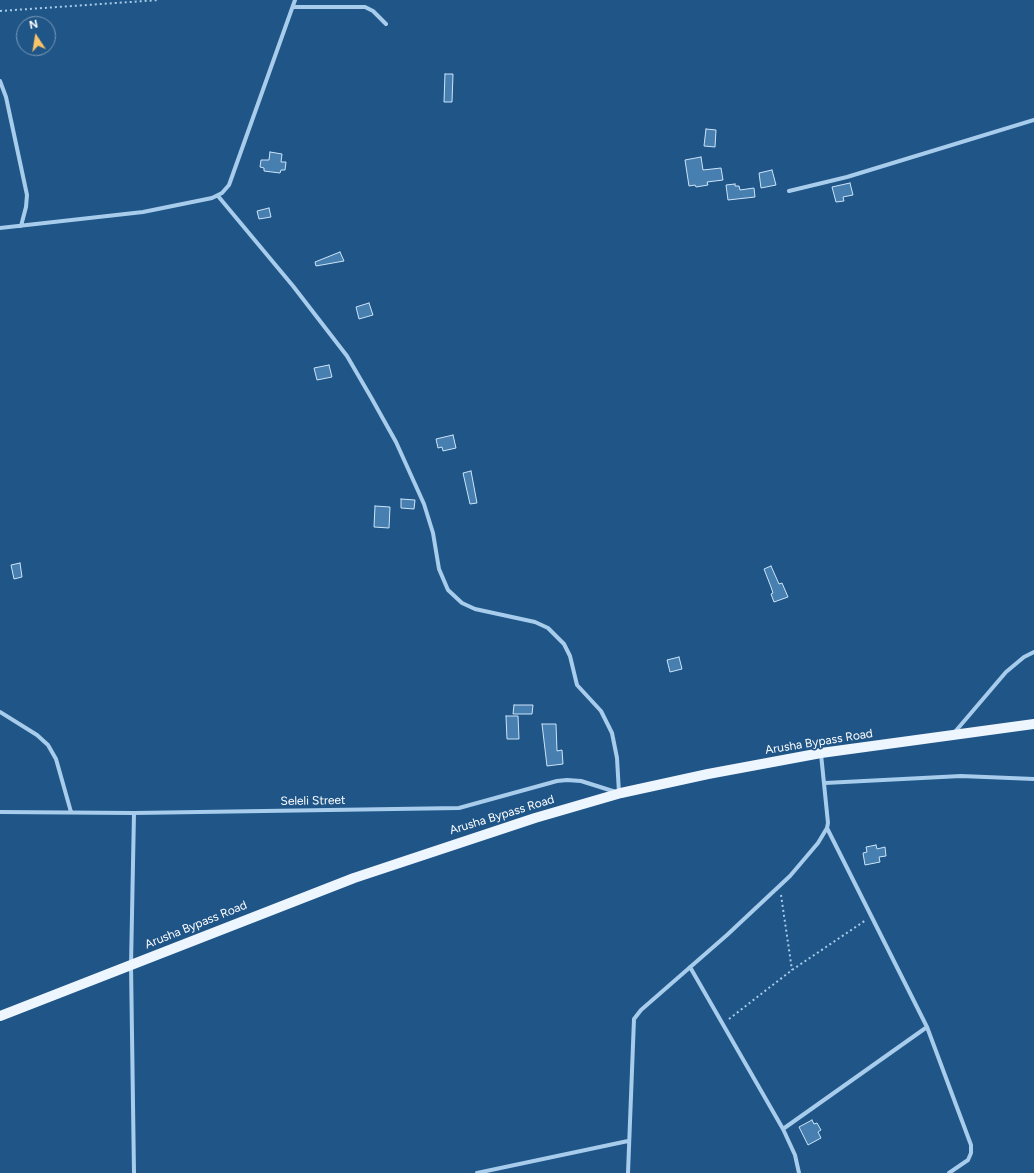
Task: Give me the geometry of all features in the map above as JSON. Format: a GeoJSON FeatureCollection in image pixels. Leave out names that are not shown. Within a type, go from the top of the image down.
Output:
{"type":"FeatureCollection","features":[{"type":"Feature","properties":{"kind":"main road","name":"Arusha Bypass Road"},"geometry":{"type":"LineString","coordinates":[[0,1016],[354,878],[535,818],[620,793],[708,774],[821,753],[1034,724]]}},
{"type":"Feature","properties":{"kind":"street"},"geometry":{"type":"LineString","coordinates":[[0,228],[142,212],[218,196],[229,185],[295,0]]}},
{"type":"Feature","properties":{"kind":"street"},"geometry":{"type":"LineString","coordinates":[[292,7],[365,7],[373,11],[386,24]]}},
{"type":"Feature","properties":{"kind":"street"},"geometry":{"type":"LineString","coordinates":[[0,81],[6,98],[27,195],[26,207],[21,226]]}},
{"type":"Feature","properties":{"kind":"street"},"geometry":{"type":"LineString","coordinates":[[789,191],[847,177],[1034,120]]}},
{"type":"Feature","properties":{"kind":"street"},"geometry":{"type":"LineString","coordinates":[[218,196],[293,286],[342,350],[369,393],[396,442],[424,504],[433,534],[439,569],[448,590],[462,604],[475,609],[535,622],[548,628],[564,644],[570,656],[577,685],[601,711],[612,733],[617,758],[620,793]]}},
{"type":"Feature","properties":{"kind":"street"},"geometry":{"type":"LineString","coordinates":[[952,735],[1006,672],[1024,657],[1034,652]]}},
{"type":"Feature","properties":{"kind":"street"},"geometry":{"type":"LineString","coordinates":[[0,712],[37,735],[48,745],[56,759],[71,812]]}},
{"type":"Feature","properties":{"kind":"street"},"geometry":{"type":"LineString","coordinates":[[628,1173],[628,1141],[634,1019],[641,1010],[780,885],[808,857],[827,828],[828,814],[821,753]]}},
{"type":"Feature","properties":{"kind":"street"},"geometry":{"type":"LineString","coordinates":[[825,783],[961,776],[1034,779]]}},
{"type":"Feature","properties":{"kind":"street","name":"Seleli Street"},"geometry":{"type":"LineString","coordinates":[[0,812],[134,813],[459,808],[557,781],[567,780],[580,781],[620,793]]}},
{"type":"Feature","properties":{"kind":"street"},"geometry":{"type":"LineString","coordinates":[[134,813],[132,965],[134,1173]]}},
{"type":"Feature","properties":{"kind":"street"},"geometry":{"type":"LineString","coordinates":[[827,828],[927,1027],[972,1150],[968,1160],[949,1173]]}},
{"type":"Feature","properties":{"kind":"street"},"geometry":{"type":"LineString","coordinates":[[690,967],[783,1129],[794,1155],[799,1173]]}},
{"type":"Feature","properties":{"kind":"street"},"geometry":{"type":"LineString","coordinates":[[783,1129],[927,1027]]}},
{"type":"Feature","properties":{"kind":"street"},"geometry":{"type":"LineString","coordinates":[[477,1173],[628,1141]]}},
{"type":"Feature","properties":{"kind":"path"},"geometry":{"type":"LineString","coordinates":[[0,11],[159,0]]}},
{"type":"Feature","properties":{"kind":"path"},"geometry":{"type":"LineString","coordinates":[[780,885],[792,970]]}},
{"type":"Feature","properties":{"kind":"path"},"geometry":{"type":"LineString","coordinates":[[723,1024],[792,970],[872,916]]}},
{"type":"Feature","properties":{"kind":"building"},"geometry":{"type":"Polygon","coordinates":[[[445,74],[453,74],[452,102],[444,102],[445,74]]]}},
{"type":"Feature","properties":{"kind":"building"},"geometry":{"type":"Polygon","coordinates":[[[706,129],[716,130],[715,147],[704,146],[706,129]]]}},
{"type":"Feature","properties":{"kind":"building"},"geometry":{"type":"Polygon","coordinates":[[[270,152],[282,154],[281,162],[286,162],[285,170],[281,170],[280,173],[264,171],[264,168],[260,167],[261,160],[269,160],[270,152]]]}},
{"type":"Feature","properties":{"kind":"building"},"geometry":{"type":"Polygon","coordinates":[[[701,157],[703,170],[721,168],[723,180],[707,182],[708,185],[696,187],[695,185],[689,186],[685,160],[701,157]]]}},
{"type":"Feature","properties":{"kind":"building"},"geometry":{"type":"Polygon","coordinates":[[[772,170],[776,185],[761,188],[759,173],[772,170]]]}},
{"type":"Feature","properties":{"kind":"building"},"geometry":{"type":"Polygon","coordinates":[[[850,183],[853,195],[843,197],[844,201],[836,202],[832,187],[850,183]]]}},
{"type":"Feature","properties":{"kind":"building"},"geometry":{"type":"Polygon","coordinates":[[[735,184],[735,186],[739,186],[740,190],[754,188],[755,197],[728,200],[726,185],[735,184]]]}},
{"type":"Feature","properties":{"kind":"building"},"geometry":{"type":"Polygon","coordinates":[[[269,208],[271,217],[259,219],[257,211],[269,208]]]}},
{"type":"Feature","properties":{"kind":"building"},"geometry":{"type":"Polygon","coordinates":[[[340,252],[344,261],[316,266],[315,262],[340,252]]]}},
{"type":"Feature","properties":{"kind":"building"},"geometry":{"type":"Polygon","coordinates":[[[369,303],[373,315],[359,319],[356,307],[369,303]]]}},
{"type":"Feature","properties":{"kind":"building"},"geometry":{"type":"Polygon","coordinates":[[[329,365],[332,377],[317,380],[314,368],[329,365]]]}},
{"type":"Feature","properties":{"kind":"building"},"geometry":{"type":"Polygon","coordinates":[[[453,435],[456,448],[443,451],[442,447],[438,448],[436,439],[453,435]]]}},
{"type":"Feature","properties":{"kind":"building"},"geometry":{"type":"Polygon","coordinates":[[[471,471],[477,503],[470,504],[463,473],[471,471]]]}},
{"type":"Feature","properties":{"kind":"building"},"geometry":{"type":"Polygon","coordinates":[[[401,499],[415,500],[414,509],[401,508],[401,499]]]}},
{"type":"Feature","properties":{"kind":"building"},"geometry":{"type":"Polygon","coordinates":[[[375,506],[390,507],[389,528],[374,527],[375,506]]]}},
{"type":"Feature","properties":{"kind":"building"},"geometry":{"type":"Polygon","coordinates":[[[20,563],[22,577],[14,579],[11,565],[20,563]]]}},
{"type":"Feature","properties":{"kind":"building"},"geometry":{"type":"Polygon","coordinates":[[[771,566],[779,584],[782,583],[788,597],[774,602],[771,594],[773,593],[764,569],[771,566]]]}},
{"type":"Feature","properties":{"kind":"building"},"geometry":{"type":"Polygon","coordinates":[[[679,657],[682,669],[670,672],[667,660],[679,657]]]}},
{"type":"Feature","properties":{"kind":"building"},"geometry":{"type":"Polygon","coordinates":[[[514,705],[533,705],[532,714],[513,714],[514,705]]]}},
{"type":"Feature","properties":{"kind":"building"},"geometry":{"type":"Polygon","coordinates":[[[506,716],[518,716],[519,739],[507,739],[506,716]]]}},
{"type":"Feature","properties":{"kind":"building"},"geometry":{"type":"Polygon","coordinates":[[[542,724],[556,724],[557,751],[562,750],[563,764],[547,766],[542,724]]]}},
{"type":"Feature","properties":{"kind":"building"},"geometry":{"type":"Polygon","coordinates":[[[876,845],[877,849],[885,847],[886,856],[879,857],[880,862],[865,865],[863,853],[867,852],[866,847],[876,845]]]}},
{"type":"Feature","properties":{"kind":"building"},"geometry":{"type":"Polygon","coordinates":[[[812,1120],[814,1124],[817,1123],[821,1130],[818,1132],[821,1138],[808,1145],[799,1127],[812,1120]]]}}]}
